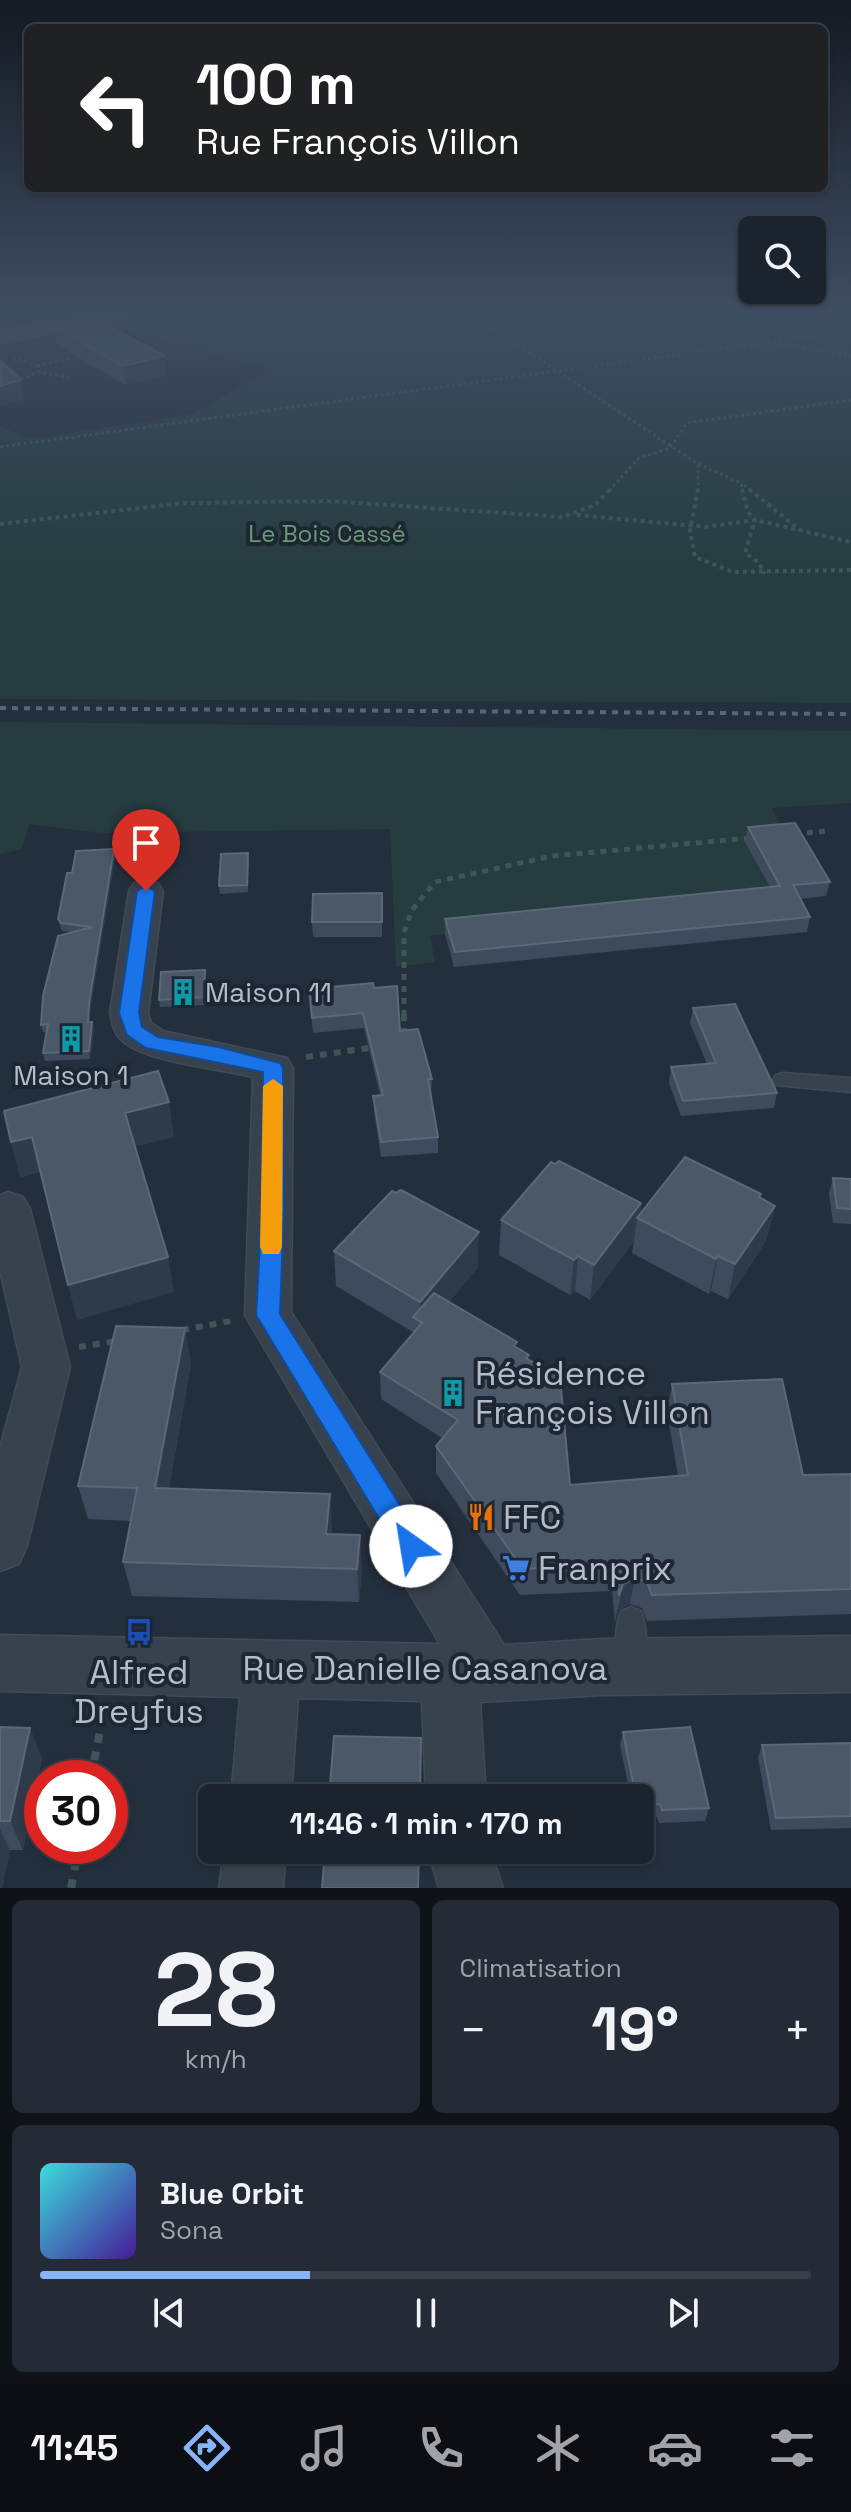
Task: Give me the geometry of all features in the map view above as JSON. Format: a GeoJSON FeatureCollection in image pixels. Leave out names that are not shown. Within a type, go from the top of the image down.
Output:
{"type":"FeatureCollection","features":[{"type":"Feature","properties":{"kind":"street"},"geometry":{"type":"LineString","coordinates":[[146,891],[129,1013],[133,1030],[153,1043],[206,1051],[273,1068],[273,1208],[268,1315],[469,1673],[457,1784]]}},
{"type":"Feature","properties":{"kind":"street"},"geometry":{"type":"LineString","coordinates":[[0,1546],[46,1367],[8,1209]]}},
{"type":"Feature","properties":{"kind":"street","name":"Rue Danielle Casanova"},"geometry":{"type":"LineString","coordinates":[[0,1663],[469,1673],[631,1644],[851,1664]]}},
{"type":"Feature","properties":{"kind":"street"},"geometry":{"type":"LineString","coordinates":[[262,1784],[271,1669]]}},
{"type":"Feature","properties":{"kind":"street"},"geometry":{"type":"LineString","coordinates":[[251,1888],[254,1864]]}},
{"type":"Feature","properties":{"kind":"street"},"geometry":{"type":"LineString","coordinates":[[463,1864],[471,1888]]}},
{"type":"Feature","properties":{"kind":"lane"},"geometry":{"type":"LineString","coordinates":[[783,1080],[851,1085]]}},
{"type":"Feature","properties":{"kind":"path"},"geometry":{"type":"LineString","coordinates":[[0,447],[342,400]]}},
{"type":"Feature","properties":{"kind":"path"},"geometry":{"type":"LineString","coordinates":[[598,400],[698,464],[728,474],[782,512],[801,532]]}},
{"type":"Feature","properties":{"kind":"path"},"geometry":{"type":"LineString","coordinates":[[576,515],[595,505],[639,458],[670,448],[687,423],[734,413],[791,413],[851,400]]}},
{"type":"Feature","properties":{"kind":"path"},"geometry":{"type":"LineString","coordinates":[[698,464],[701,477],[688,525],[688,540],[695,557],[733,572],[766,574],[851,570]]}},
{"type":"Feature","properties":{"kind":"path"},"geometry":{"type":"LineString","coordinates":[[741,483],[748,512],[755,520]]}},
{"type":"Feature","properties":{"kind":"path"},"geometry":{"type":"LineString","coordinates":[[0,524],[184,503],[328,501],[526,517],[576,515],[724,527],[755,520],[851,542]]}},
{"type":"Feature","properties":{"kind":"path"},"geometry":{"type":"LineString","coordinates":[[755,520],[745,553],[758,562],[766,574]]}},
{"type":"Feature","properties":{"kind":"path"},"geometry":{"type":"LineString","coordinates":[[781,835],[826,831]]}},
{"type":"Feature","properties":{"kind":"path"},"geometry":{"type":"LineString","coordinates":[[404,1044],[404,932],[412,910],[435,882],[552,856],[765,836]]}},
{"type":"Feature","properties":{"kind":"path"},"geometry":{"type":"LineString","coordinates":[[273,1068],[312,1054],[389,1045]]}},
{"type":"Feature","properties":{"kind":"path"},"geometry":{"type":"LineString","coordinates":[[178,1330],[268,1315]]}},
{"type":"Feature","properties":{"kind":"path"},"geometry":{"type":"LineString","coordinates":[[42,1353],[132,1338]]}},
{"type":"Feature","properties":{"kind":"path"},"geometry":{"type":"LineString","coordinates":[[94,1760],[112,1666]]}},
{"type":"Feature","properties":{"kind":"path"},"geometry":{"type":"LineString","coordinates":[[71,1888],[76,1864]]}},
{"type":"Feature","properties":{"kind":"green space","name":"Le Bois Cassé"},"geometry":{"type":"Polygon","coordinates":[[[217,400],[851,400],[851,703],[0,699],[0,426],[31,439],[193,414],[217,400]]]}},
{"type":"Feature","properties":{"kind":"green space"},"geometry":{"type":"Polygon","coordinates":[[[0,722],[851,731],[851,803],[772,808],[783,831],[777,901],[430,936],[435,962],[396,967],[390,829],[102,833],[29,824],[22,849],[0,854],[0,722]]]}},
{"type":"Feature","properties":{"kind":"building"},"geometry":{"type":"Polygon","coordinates":[[[795,823],[830,882],[793,885],[810,917],[455,952],[445,919],[780,886],[748,827],[795,823]]]}},
{"type":"Feature","properties":{"kind":"building"},"geometry":{"type":"Polygon","coordinates":[[[114,849],[89,1003],[88,1022],[92,1022],[89,1051],[43,1053],[48,1024],[41,1025],[43,996],[58,936],[92,927],[61,923],[58,919],[67,873],[72,873],[76,851],[114,849]]]}},
{"type":"Feature","properties":{"kind":"building"},"geometry":{"type":"Polygon","coordinates":[[[248,853],[247,885],[219,886],[221,854],[248,853]]]}},
{"type":"Feature","properties":{"kind":"building"},"geometry":{"type":"Polygon","coordinates":[[[382,893],[382,922],[312,922],[313,894],[382,893]]]}},
{"type":"Feature","properties":{"kind":"building","name":"Maison 11"},"geometry":{"type":"Polygon","coordinates":[[[205,970],[204,997],[159,1000],[161,972],[205,970]]]}},
{"type":"Feature","properties":{"kind":"building"},"geometry":{"type":"Polygon","coordinates":[[[373,983],[374,988],[397,986],[400,1031],[418,1029],[432,1079],[428,1079],[438,1137],[381,1142],[373,1096],[383,1095],[363,1013],[312,1018],[309,989],[373,983]]]}},
{"type":"Feature","properties":{"kind":"building"},"geometry":{"type":"Polygon","coordinates":[[[735,1004],[777,1093],[683,1101],[671,1067],[716,1063],[693,1008],[735,1004]]]}},
{"type":"Feature","properties":{"kind":"building"},"geometry":{"type":"Polygon","coordinates":[[[158,1071],[169,1102],[125,1113],[168,1257],[68,1285],[32,1137],[11,1142],[4,1111],[158,1071]]]}},
{"type":"Feature","properties":{"kind":"building"},"geometry":{"type":"Polygon","coordinates":[[[685,1157],[761,1194],[759,1197],[775,1206],[735,1264],[718,1256],[716,1259],[637,1218],[685,1157]]]}},
{"type":"Feature","properties":{"kind":"building"},"geometry":{"type":"Polygon","coordinates":[[[559,1161],[641,1203],[594,1265],[578,1256],[574,1260],[501,1220],[551,1162],[555,1164],[559,1161]]]}},
{"type":"Feature","properties":{"kind":"building"},"geometry":{"type":"Polygon","coordinates":[[[833,1178],[851,1179],[851,1209],[837,1208],[833,1178]]]}},
{"type":"Feature","properties":{"kind":"building"},"geometry":{"type":"Polygon","coordinates":[[[401,1190],[479,1232],[420,1302],[334,1251],[392,1191],[396,1193],[401,1190]]]}},
{"type":"Feature","properties":{"kind":"building"},"geometry":{"type":"Polygon","coordinates":[[[434,1293],[517,1342],[514,1346],[529,1355],[526,1358],[560,1378],[570,1485],[688,1475],[672,1384],[782,1379],[803,1475],[851,1474],[851,1589],[652,1595],[647,1582],[635,1578],[623,1584],[619,1596],[616,1565],[523,1569],[436,1446],[458,1420],[380,1372],[422,1323],[413,1317],[434,1293]]]}},
{"type":"Feature","properties":{"kind":"building"},"geometry":{"type":"Polygon","coordinates":[[[116,1326],[185,1328],[155,1488],[330,1494],[326,1534],[360,1535],[357,1569],[123,1562],[137,1488],[78,1486],[116,1326]]]}},
{"type":"Feature","properties":{"kind":"building"},"geometry":{"type":"Polygon","coordinates":[[[0,1727],[30,1728],[10,1821],[0,1821],[0,1727]]]}},
{"type":"Feature","properties":{"kind":"building"},"geometry":{"type":"Polygon","coordinates":[[[690,1727],[709,1808],[662,1810],[660,1804],[654,1804],[654,1784],[633,1784],[623,1732],[690,1727]]]}},
{"type":"Feature","properties":{"kind":"building"},"geometry":{"type":"Polygon","coordinates":[[[334,1736],[421,1738],[420,1784],[330,1784],[334,1736]]]}},
{"type":"Feature","properties":{"kind":"building"},"geometry":{"type":"Polygon","coordinates":[[[851,1743],[851,1816],[776,1818],[762,1745],[851,1743]]]}},
{"type":"Feature","properties":{"kind":"building"},"geometry":{"type":"Polygon","coordinates":[[[324,1864],[419,1864],[418,1888],[322,1888],[324,1864]]]}},
{"type":"Feature","properties":{"kind":"railway"},"geometry":{"type":"LineString","coordinates":[[0,708],[851,714]]}},
{"type":"Feature","properties":{"kind":"slow traffic"},"geometry":{"type":"LineString","coordinates":[[271,1247],[273,1086]]}},
{"type":"Feature","properties":{"kind":"place","name":"Maison 11"},"geometry":{"type":"Point","coordinates":[183,992]}},
{"type":"Feature","properties":{"kind":"place","name":"Maison 1"},"geometry":{"type":"Point","coordinates":[71,1039]}},
{"type":"Feature","properties":{"kind":"place","name":"Résidence François Villon"},"geometry":{"type":"Point","coordinates":[453,1393]}},
{"type":"Feature","properties":{"kind":"place","name":"FFC"},"geometry":{"type":"Point","coordinates":[481,1517]}},
{"type":"Feature","properties":{"kind":"place","name":"Franprix"},"geometry":{"type":"Point","coordinates":[516,1568]}},
{"type":"Feature","properties":{"kind":"place","name":"Alfred Dreyfus"},"geometry":{"type":"Point","coordinates":[139,1632]}},
{"type":"Feature","properties":{"kind":"route"},"geometry":{"type":"LineString","coordinates":[[146,891],[129,1013],[133,1030],[153,1043],[218,1054],[273,1068],[273,1208],[268,1315],[411,1546]]}}]}
